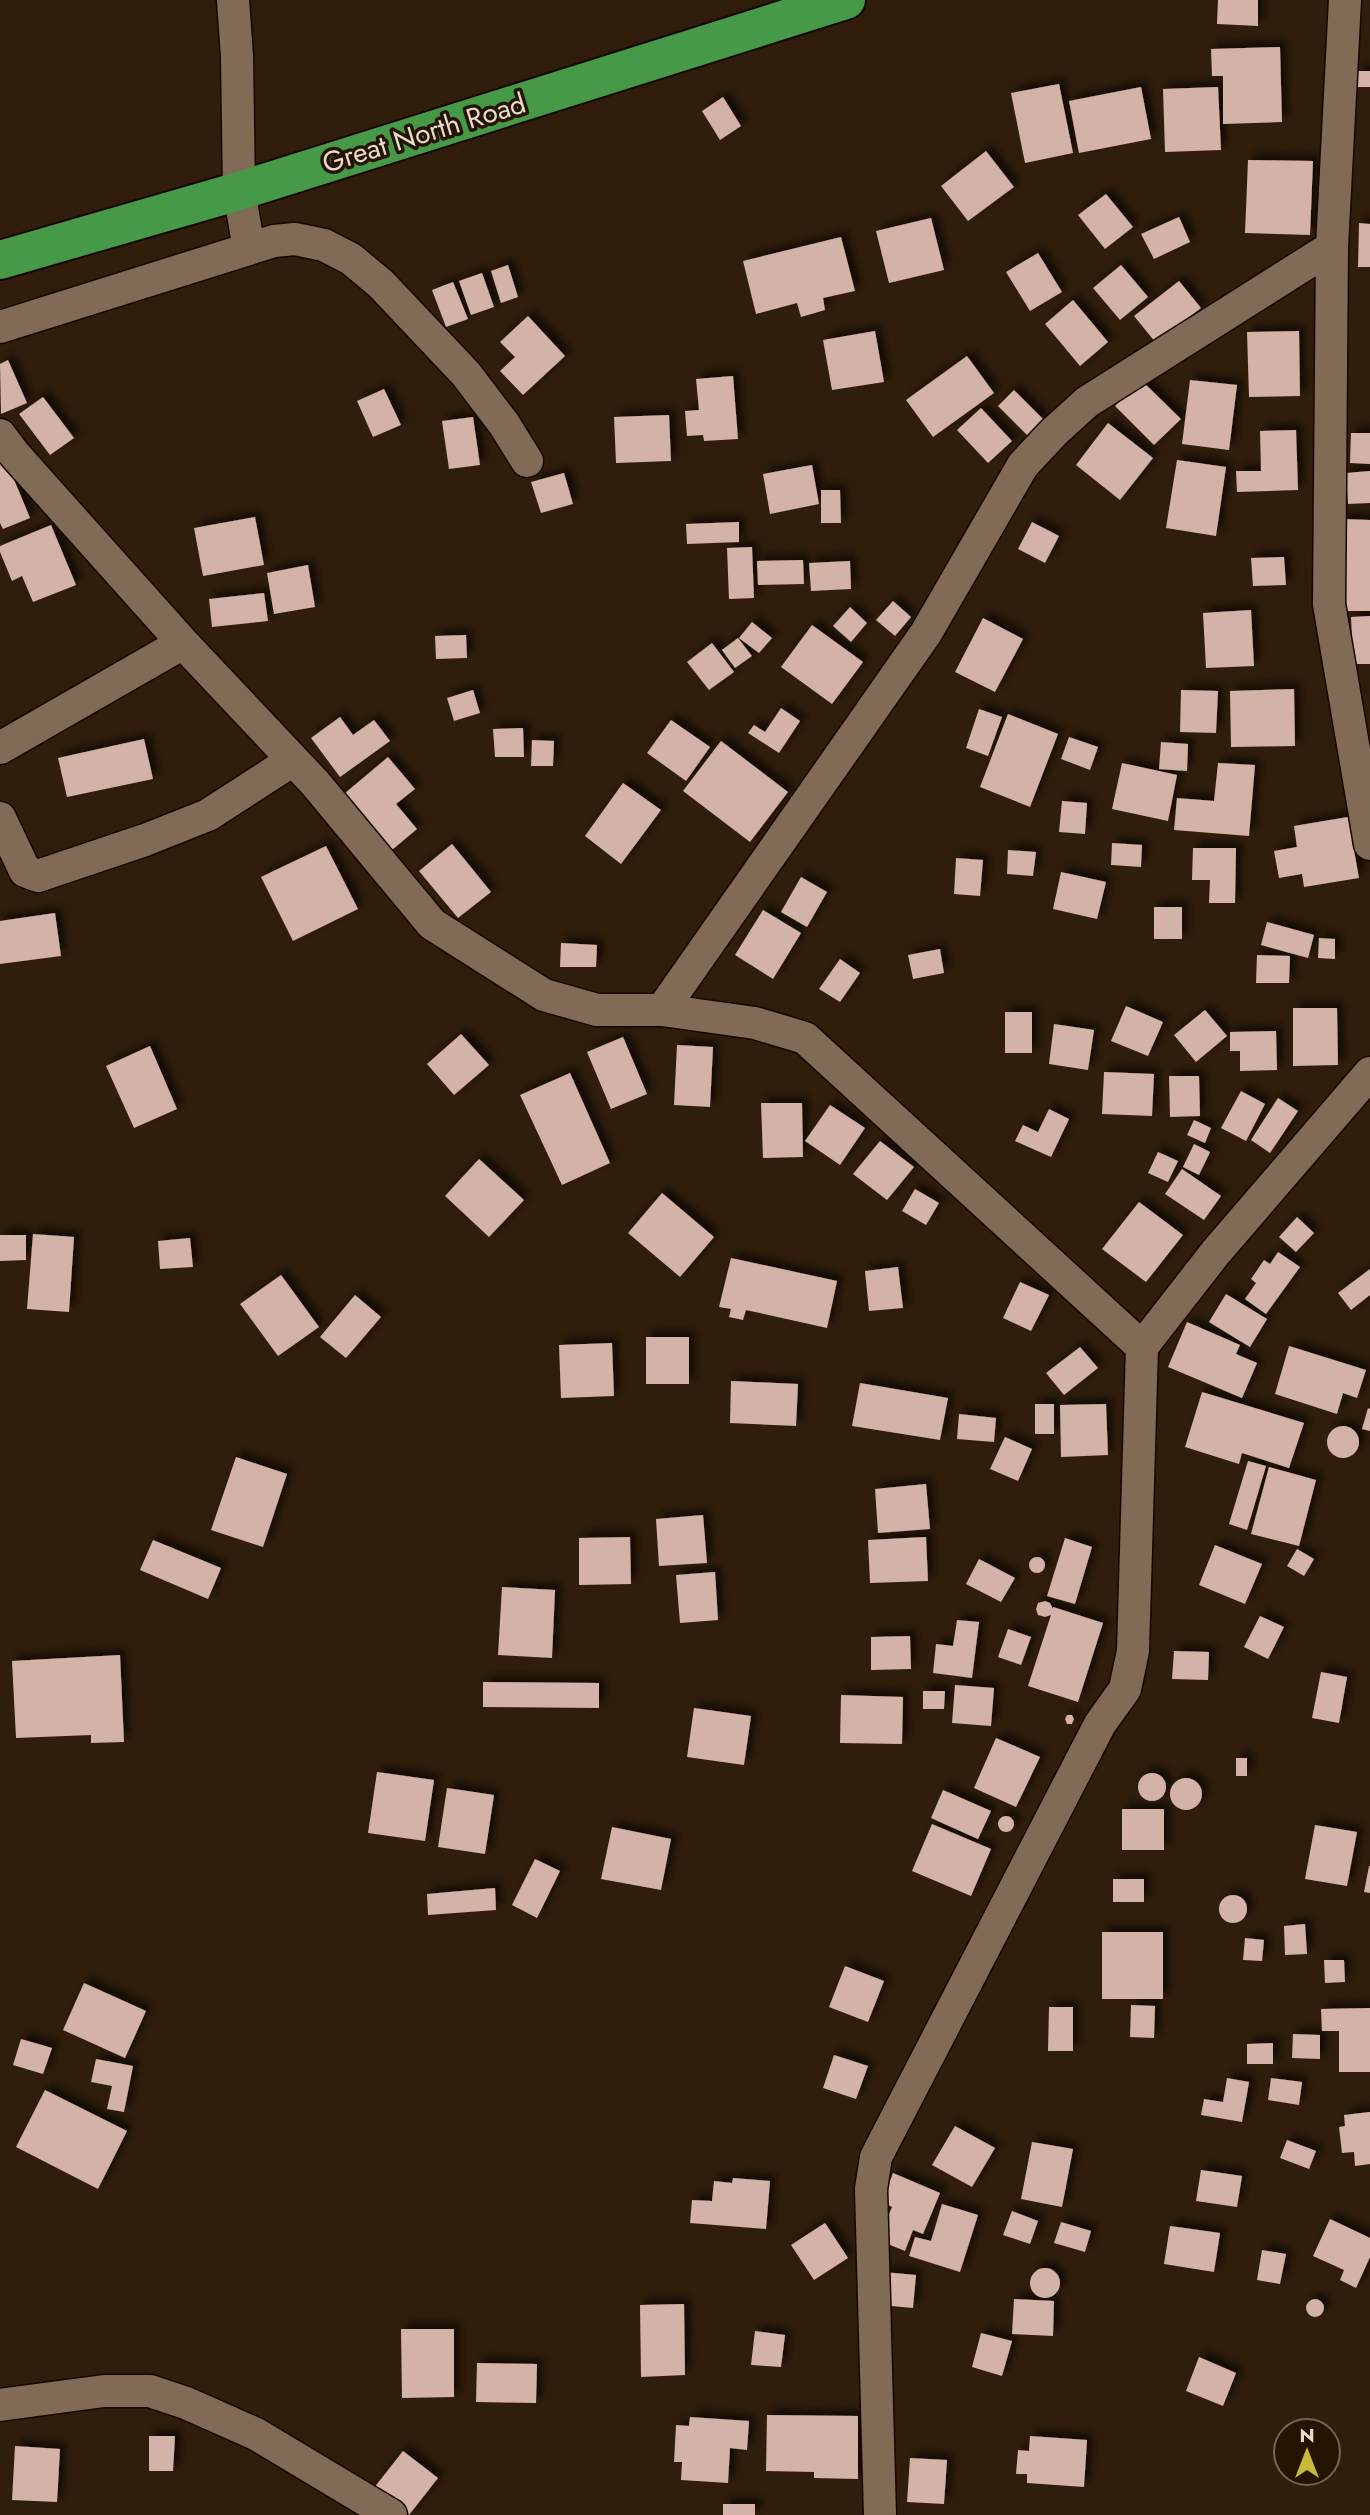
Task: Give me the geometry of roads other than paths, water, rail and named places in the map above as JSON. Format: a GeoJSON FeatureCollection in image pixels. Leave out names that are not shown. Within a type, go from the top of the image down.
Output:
{"type":"FeatureCollection","features":[{"type":"Feature","properties":{"kind":"highway","name":"Great North Road"},"geometry":{"type":"LineString","coordinates":[[0,260],[239,191],[846,0]]}},
{"type":"Feature","properties":{"kind":"street"},"geometry":{"type":"LineString","coordinates":[[233,0],[237,56],[239,191],[248,249]]}},
{"type":"Feature","properties":{"kind":"street"},"geometry":{"type":"LineString","coordinates":[[1345,0],[1332,247],[1329,604],[1370,844]]}},
{"type":"Feature","properties":{"kind":"street"},"geometry":{"type":"LineString","coordinates":[[0,327],[274,241],[295,239],[324,245],[351,259],[381,284],[466,374],[504,424],[527,461]]}},
{"type":"Feature","properties":{"kind":"street"},"geometry":{"type":"LineString","coordinates":[[662,1010],[926,633],[1023,464],[1087,402],[1332,247]]}},
{"type":"Feature","properties":{"kind":"street"},"geometry":{"type":"LineString","coordinates":[[0,435],[183,643],[315,783],[432,924],[544,995],[597,1010],[662,1010],[755,1023],[805,1038],[1143,1347]]}},
{"type":"Feature","properties":{"kind":"street"},"geometry":{"type":"LineString","coordinates":[[0,748],[183,643]]}},
{"type":"Feature","properties":{"kind":"street"},"geometry":{"type":"LineString","coordinates":[[0,818],[25,871],[37,876],[145,841],[208,815],[293,760]]}},
{"type":"Feature","properties":{"kind":"street"},"geometry":{"type":"LineString","coordinates":[[884,2512],[871,2189],[876,2157],[1100,1724],[1125,1689],[1133,1651],[1143,1347],[1216,1252],[1370,1073]]}},
{"type":"Feature","properties":{"kind":"street"},"geometry":{"type":"LineString","coordinates":[[0,2405],[104,2391],[150,2391],[186,2403],[256,2434],[391,2515]]}}]}
